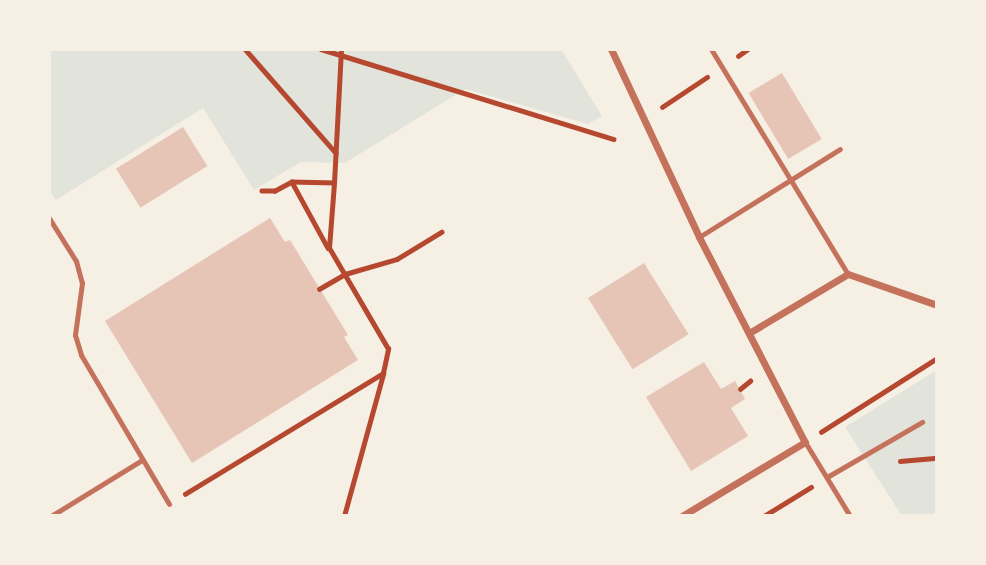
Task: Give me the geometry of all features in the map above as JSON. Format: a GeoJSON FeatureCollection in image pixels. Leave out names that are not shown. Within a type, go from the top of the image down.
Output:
{"type":"FeatureCollection","features":[{"type":"Feature","properties":{"kind":"street"},"geometry":{"type":"LineString","coordinates":[[611,49],[699,237],[805,442],[682,516]]}},
{"type":"Feature","properties":{"kind":"street"},"geometry":{"type":"LineString","coordinates":[[749,333],[848,274],[937,305]]}},
{"type":"Feature","properties":{"kind":"lane"},"geometry":{"type":"LineString","coordinates":[[711,49],[848,274]]}},
{"type":"Feature","properties":{"kind":"lane"},"geometry":{"type":"LineString","coordinates":[[699,237],[841,149]]}},
{"type":"Feature","properties":{"kind":"lane"},"geometry":{"type":"LineString","coordinates":[[49,218],[76,261],[82,283],[75,335],[81,355],[169,504]]}},
{"type":"Feature","properties":{"kind":"lane"},"geometry":{"type":"LineString","coordinates":[[827,477],[922,422]]}},
{"type":"Feature","properties":{"kind":"lane"},"geometry":{"type":"LineString","coordinates":[[805,442],[850,516]]}},
{"type":"Feature","properties":{"kind":"lane"},"geometry":{"type":"LineString","coordinates":[[51,516],[142,460]]}},
{"type":"Feature","properties":{"kind":"path"},"geometry":{"type":"LineString","coordinates":[[245,49],[335,153]]}},
{"type":"Feature","properties":{"kind":"path"},"geometry":{"type":"LineString","coordinates":[[321,49],[612,139]]}},
{"type":"Feature","properties":{"kind":"path"},"geometry":{"type":"LineString","coordinates":[[329,248],[341,49]]}},
{"type":"Feature","properties":{"kind":"path"},"geometry":{"type":"LineString","coordinates":[[644,120],[748,49]]}},
{"type":"Feature","properties":{"kind":"path"},"geometry":{"type":"LineString","coordinates":[[262,191],[275,191],[292,182],[334,183]]}},
{"type":"Feature","properties":{"kind":"path"},"geometry":{"type":"LineString","coordinates":[[292,182],[388,349],[344,516]]}},
{"type":"Feature","properties":{"kind":"path"},"geometry":{"type":"LineString","coordinates":[[319,289],[345,274],[397,259],[441,232]]}},
{"type":"Feature","properties":{"kind":"path"},"geometry":{"type":"LineString","coordinates":[[805,442],[937,358]]}},
{"type":"Feature","properties":{"kind":"path"},"geometry":{"type":"LineString","coordinates":[[169,504],[383,373]]}},
{"type":"Feature","properties":{"kind":"path"},"geometry":{"type":"LineString","coordinates":[[764,516],[827,477]]}},
{"type":"Feature","properties":{"kind":"shaded area"},"geometry":{"type":"Polygon","coordinates":[[[49,49],[561,49],[602,116],[588,124],[465,89],[345,163],[301,162],[254,190],[203,108],[56,200],[49,190],[49,49]]]}},
{"type":"Feature","properties":{"kind":"shaded area"},"geometry":{"type":"Polygon","coordinates":[[[937,370],[937,516],[902,516],[845,427],[937,370]]]}},
{"type":"Feature","properties":{"kind":"building"},"geometry":{"type":"Polygon","coordinates":[[[782,73],[822,139],[788,159],[749,93],[782,73]]]}},
{"type":"Feature","properties":{"kind":"building"},"geometry":{"type":"Polygon","coordinates":[[[183,127],[207,166],[140,208],[116,169],[183,127]]]}},
{"type":"Feature","properties":{"kind":"building"},"geometry":{"type":"Polygon","coordinates":[[[270,218],[285,242],[290,240],[348,335],[344,337],[358,360],[192,463],[105,321],[270,218]]]}},
{"type":"Feature","properties":{"kind":"building"},"geometry":{"type":"Polygon","coordinates":[[[644,263],[689,334],[633,369],[588,298],[644,263]]]}},
{"type":"Feature","properties":{"kind":"building"},"geometry":{"type":"Polygon","coordinates":[[[704,362],[721,389],[735,381],[745,399],[731,408],[748,436],[691,471],[646,397],[704,362]]]}}]}
